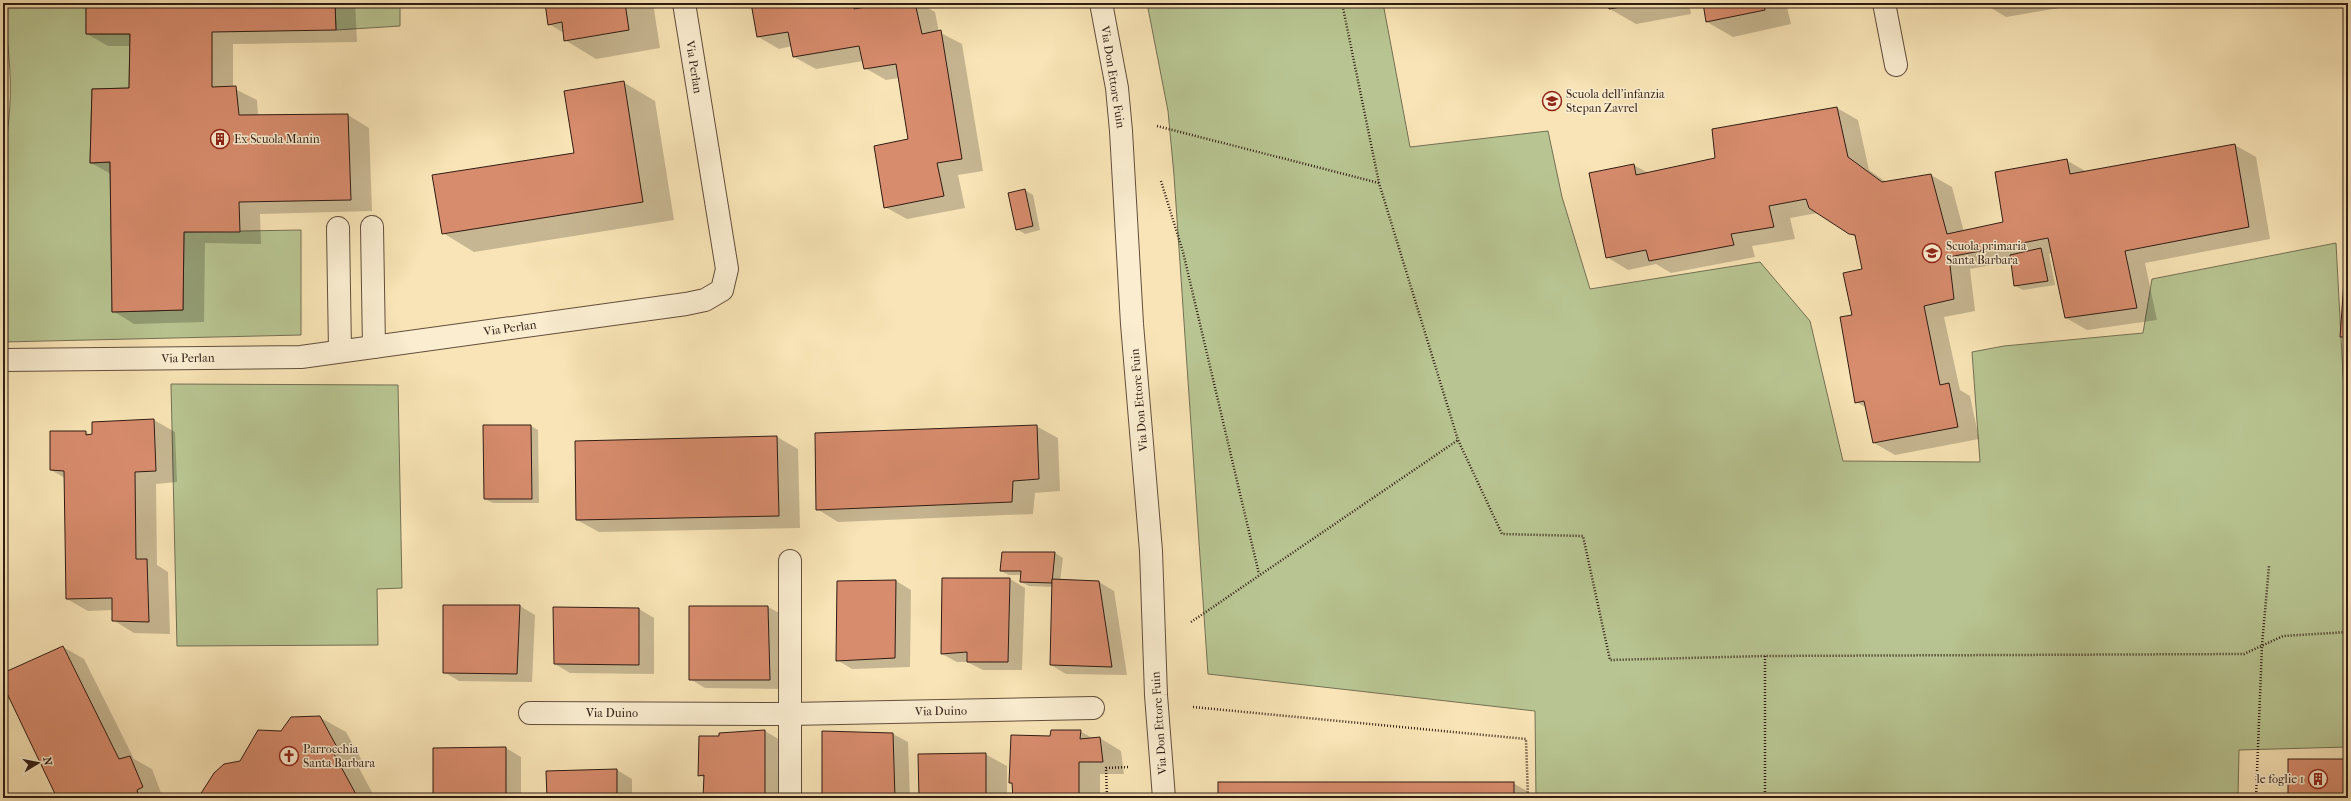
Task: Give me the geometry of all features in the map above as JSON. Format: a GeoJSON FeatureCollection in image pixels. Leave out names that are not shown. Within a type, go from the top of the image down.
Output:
{"type":"FeatureCollection","features":[{"type":"Feature","properties":{"kind":"street","name":"Via Perlan"},"geometry":{"type":"LineString","coordinates":[[3,360],[301,357],[686,304],[705,300],[722,290],[727,269],[684,3]]}},
{"type":"Feature","properties":{"kind":"street","name":"Via Don Ettore Fuin"},"geometry":{"type":"LineString","coordinates":[[1101,3],[1117,88],[1121,131],[1132,324],[1151,551],[1156,695],[1164,798]]}},
{"type":"Feature","properties":{"kind":"street"},"geometry":{"type":"LineString","coordinates":[[1884,3],[1896,65]]}},
{"type":"Feature","properties":{"kind":"street"},"geometry":{"type":"LineString","coordinates":[[372,227],[374,347]]}},
{"type":"Feature","properties":{"kind":"street"},"geometry":{"type":"LineString","coordinates":[[338,228],[340,351]]}},
{"type":"Feature","properties":{"kind":"street"},"geometry":{"type":"LineString","coordinates":[[790,561],[790,798]]}},
{"type":"Feature","properties":{"kind":"street","name":"Via Duino"},"geometry":{"type":"LineString","coordinates":[[530,713],[790,714],[1093,708]]}},
{"type":"Feature","properties":{"kind":"path"},"geometry":{"type":"LineString","coordinates":[[1342,3],[1379,182],[1458,440],[1502,534],[1583,536],[1610,660],[1765,656],[2244,654],[2283,636],[2348,632]]}},
{"type":"Feature","properties":{"kind":"path"},"geometry":{"type":"LineString","coordinates":[[1157,126],[1379,182]]}},
{"type":"Feature","properties":{"kind":"path"},"geometry":{"type":"LineString","coordinates":[[1161,182],[1183,252],[1259,574]]}},
{"type":"Feature","properties":{"kind":"path"},"geometry":{"type":"LineString","coordinates":[[1191,622],[1259,574],[1458,440]]}},
{"type":"Feature","properties":{"kind":"path"},"geometry":{"type":"LineString","coordinates":[[2256,798],[2262,645],[2269,566]]}},
{"type":"Feature","properties":{"kind":"path"},"geometry":{"type":"LineString","coordinates":[[1765,656],[1765,798]]}},
{"type":"Feature","properties":{"kind":"path"},"geometry":{"type":"LineString","coordinates":[[1193,707],[1526,739],[1528,798]]}},
{"type":"Feature","properties":{"kind":"green space"},"geometry":{"type":"Polygon","coordinates":[[[3,3],[86,3],[86,34],[130,34],[129,88],[92,89],[90,163],[110,162],[112,312],[183,310],[184,232],[301,230],[301,335],[3,342],[3,157],[9,120],[10,83],[3,3]]]}},
{"type":"Feature","properties":{"kind":"green space"},"geometry":{"type":"Polygon","coordinates":[[[335,3],[400,3],[400,26],[336,30],[335,3]]]}},
{"type":"Feature","properties":{"kind":"green space"},"geometry":{"type":"Polygon","coordinates":[[[1147,3],[1383,3],[1410,147],[1548,131],[1562,197],[1590,289],[1760,262],[1810,321],[1843,461],[1980,462],[1972,352],[2004,346],[2143,333],[2152,279],[2336,243],[2346,431],[2348,431],[2348,747],[2239,750],[2238,798],[1536,798],[1535,711],[1208,674],[1174,175],[1168,111],[1147,3]]]}},
{"type":"Feature","properties":{"kind":"green space"},"geometry":{"type":"Polygon","coordinates":[[[171,384],[398,385],[402,588],[377,589],[378,645],[177,646],[171,384]]]}},
{"type":"Feature","properties":{"kind":"building","name":"Ex Scuola Manin"},"geometry":{"type":"Polygon","coordinates":[[[86,3],[335,3],[336,30],[212,32],[212,87],[236,86],[239,115],[348,114],[351,200],[239,202],[240,232],[184,232],[183,310],[112,312],[110,162],[90,163],[92,89],[129,88],[130,34],[86,34],[86,3]]]}},
{"type":"Feature","properties":{"kind":"building"},"geometry":{"type":"Polygon","coordinates":[[[545,3],[625,3],[629,30],[564,41],[562,22],[548,25],[545,3]]]}},
{"type":"Feature","properties":{"kind":"building"},"geometry":{"type":"Polygon","coordinates":[[[751,3],[854,3],[854,9],[890,3],[915,3],[922,34],[941,30],[962,159],[937,163],[944,196],[884,208],[874,146],[908,139],[896,64],[864,69],[859,46],[793,57],[788,32],[757,37],[751,3]]]}},
{"type":"Feature","properties":{"kind":"building"},"geometry":{"type":"Polygon","coordinates":[[[1607,3],[1644,3],[1609,9],[1607,3]]]}},
{"type":"Feature","properties":{"kind":"building"},"geometry":{"type":"Polygon","coordinates":[[[1703,3],[1764,3],[1765,10],[1706,22],[1703,3]]]}},
{"type":"Feature","properties":{"kind":"building"},"geometry":{"type":"Polygon","coordinates":[[[624,81],[643,202],[442,234],[432,175],[574,153],[564,91],[624,81]]]}},
{"type":"Feature","properties":{"kind":"building"},"geometry":{"type":"Polygon","coordinates":[[[1837,107],[1848,157],[1882,182],[1931,174],[1947,234],[2003,222],[1995,172],[2067,159],[2070,174],[2235,144],[2249,227],[2125,251],[2137,308],[2065,318],[2048,238],[1949,257],[1954,299],[1924,306],[1940,385],[1949,383],[1958,427],[1873,443],[1864,401],[1855,403],[1840,317],[1852,315],[1843,273],[1862,269],[1855,235],[1849,234],[1809,208],[1806,199],[1769,206],[1774,227],[1731,234],[1734,245],[1649,261],[1646,250],[1606,258],[1589,173],[1634,164],[1636,175],[1715,158],[1712,129],[1837,107]]]}},
{"type":"Feature","properties":{"kind":"building"},"geometry":{"type":"Polygon","coordinates":[[[1025,189],[1033,226],[1016,230],[1008,193],[1025,189]]]}},
{"type":"Feature","properties":{"kind":"building"},"geometry":{"type":"Polygon","coordinates":[[[2041,248],[2048,281],[2014,286],[2010,255],[2041,248]]]}},
{"type":"Feature","properties":{"kind":"building"},"geometry":{"type":"Polygon","coordinates":[[[2344,281],[2348,281],[2348,337],[2340,337],[2344,281]]]}},
{"type":"Feature","properties":{"kind":"building"},"geometry":{"type":"Polygon","coordinates":[[[154,419],[156,471],[135,472],[136,559],[147,559],[149,622],[112,621],[112,598],[66,599],[64,471],[50,470],[50,431],[86,431],[86,435],[92,434],[92,422],[154,419]]]}},
{"type":"Feature","properties":{"kind":"building"},"geometry":{"type":"Polygon","coordinates":[[[483,425],[531,425],[532,499],[484,499],[483,425]]]}},
{"type":"Feature","properties":{"kind":"building"},"geometry":{"type":"Polygon","coordinates":[[[1037,425],[1039,479],[1013,481],[1012,502],[816,510],[815,433],[1037,425]]]}},
{"type":"Feature","properties":{"kind":"building"},"geometry":{"type":"Polygon","coordinates":[[[777,436],[779,516],[576,520],[575,441],[777,436]]]}},
{"type":"Feature","properties":{"kind":"building"},"geometry":{"type":"Polygon","coordinates":[[[1002,552],[1055,552],[1052,583],[1020,582],[1021,571],[1000,571],[1002,552]]]}},
{"type":"Feature","properties":{"kind":"building"},"geometry":{"type":"Polygon","coordinates":[[[942,578],[1010,578],[1008,662],[967,662],[967,652],[941,654],[942,578]]]}},
{"type":"Feature","properties":{"kind":"building"},"geometry":{"type":"Polygon","coordinates":[[[1052,579],[1099,581],[1112,667],[1050,665],[1052,579]]]}},
{"type":"Feature","properties":{"kind":"building"},"geometry":{"type":"Polygon","coordinates":[[[896,580],[895,658],[836,661],[837,581],[896,580]]]}},
{"type":"Feature","properties":{"kind":"building"},"geometry":{"type":"Polygon","coordinates":[[[443,605],[520,605],[517,674],[443,673],[443,605]]]}},
{"type":"Feature","properties":{"kind":"building"},"geometry":{"type":"Polygon","coordinates":[[[689,606],[768,606],[770,680],[689,680],[689,606]]]}},
{"type":"Feature","properties":{"kind":"building"},"geometry":{"type":"Polygon","coordinates":[[[553,607],[639,608],[639,665],[554,664],[553,607]]]}},
{"type":"Feature","properties":{"kind":"building"},"geometry":{"type":"Polygon","coordinates":[[[63,646],[119,759],[130,756],[143,787],[137,790],[139,798],[57,798],[3,685],[3,673],[63,646]]]}},
{"type":"Feature","properties":{"kind":"building","name":"Parrocchia Santa Barbara"},"geometry":{"type":"Polygon","coordinates":[[[320,716],[338,749],[333,752],[358,798],[198,798],[214,773],[224,764],[240,761],[258,730],[281,731],[291,717],[320,716]]]}},
{"type":"Feature","properties":{"kind":"building"},"geometry":{"type":"Polygon","coordinates":[[[765,730],[765,797],[703,798],[704,775],[698,776],[699,736],[719,736],[719,733],[765,730]]]}},
{"type":"Feature","properties":{"kind":"building"},"geometry":{"type":"Polygon","coordinates":[[[1051,730],[1081,730],[1080,739],[1100,737],[1103,762],[1079,762],[1079,798],[1013,798],[1012,783],[1009,783],[1011,735],[1050,736],[1051,730]]]}},
{"type":"Feature","properties":{"kind":"building"},"geometry":{"type":"Polygon","coordinates":[[[822,731],[893,733],[895,798],[822,798],[822,731]]]}},
{"type":"Feature","properties":{"kind":"building"},"geometry":{"type":"Polygon","coordinates":[[[506,747],[506,798],[433,798],[433,748],[506,747]]]}},
{"type":"Feature","properties":{"kind":"building"},"geometry":{"type":"Polygon","coordinates":[[[986,753],[986,798],[919,798],[918,754],[986,753]]]}},
{"type":"Feature","properties":{"kind":"building","name":"le foglie 1"},"geometry":{"type":"Polygon","coordinates":[[[2288,759],[2348,759],[2348,798],[2288,798],[2288,759]]]}},
{"type":"Feature","properties":{"kind":"building"},"geometry":{"type":"Polygon","coordinates":[[[617,769],[617,798],[547,798],[546,771],[617,769]]]}},
{"type":"Feature","properties":{"kind":"building"},"geometry":{"type":"Polygon","coordinates":[[[1218,782],[1514,782],[1514,798],[1218,798],[1218,782]]]}},
{"type":"Feature","properties":{"kind":"place","name":"Scuola dell'infanzia Stepan Zavrel"},"geometry":{"type":"Point","coordinates":[1552,101]}},
{"type":"Feature","properties":{"kind":"place","name":"Ex Scuola Manin"},"geometry":{"type":"Point","coordinates":[220,139]}},
{"type":"Feature","properties":{"kind":"place","name":"Scuola primaria Santa Barbara"},"geometry":{"type":"Point","coordinates":[1932,253]}},
{"type":"Feature","properties":{"kind":"place","name":"Parrocchia Santa Barbara"},"geometry":{"type":"Point","coordinates":[289,756]}},
{"type":"Feature","properties":{"kind":"place","name":"le foglie 1"},"geometry":{"type":"Point","coordinates":[2318,779]}}]}
